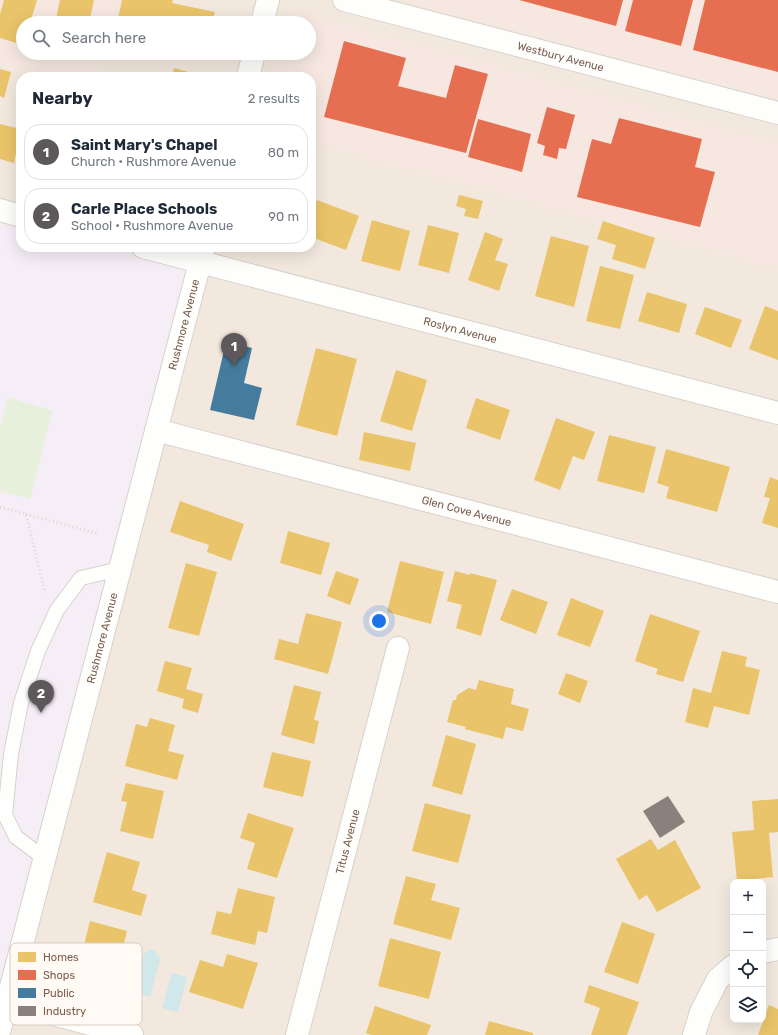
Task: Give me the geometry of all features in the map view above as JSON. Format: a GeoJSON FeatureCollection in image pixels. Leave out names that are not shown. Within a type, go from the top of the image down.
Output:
{"type":"FeatureCollection","features":[{"type":"Feature","properties":{"kind":"street"},"geometry":{"type":"LineString","coordinates":[[264,16],[268,0]]}},
{"type":"Feature","properties":{"kind":"street","name":"Westbury Avenue"},"geometry":{"type":"LineString","coordinates":[[344,0],[778,113]]}},
{"type":"Feature","properties":{"kind":"street"},"geometry":{"type":"LineString","coordinates":[[249,72],[252,60]]}},
{"type":"Feature","properties":{"kind":"street"},"geometry":{"type":"LineString","coordinates":[[0,210],[16,215]]}},
{"type":"Feature","properties":{"kind":"street","name":"Roslyn Avenue"},"geometry":{"type":"LineString","coordinates":[[185,252],[202,254],[778,413]]}},
{"type":"Feature","properties":{"kind":"street","name":"Rushmore Avenue"},"geometry":{"type":"LineString","coordinates":[[22,943],[202,254]]}},
{"type":"Feature","properties":{"kind":"street","name":"Glen Cove Avenue"},"geometry":{"type":"LineString","coordinates":[[156,430],[778,592]]}},
{"type":"Feature","properties":{"kind":"street","name":"Titus Avenue"},"geometry":{"type":"LineString","coordinates":[[298,1035],[398,648]]}},
{"type":"Feature","properties":{"kind":"street"},"geometry":{"type":"LineString","coordinates":[[766,951],[778,949]]}},
{"type":"Feature","properties":{"kind":"street"},"geometry":{"type":"LineString","coordinates":[[694,1035],[701,1012],[718,979],[730,969]]}},
{"type":"Feature","properties":{"kind":"street","name":"Rushmore Avenue"},"geometry":{"type":"LineString","coordinates":[[0,1029],[10,990]]}},
{"type":"Feature","properties":{"kind":"street"},"geometry":{"type":"LineString","coordinates":[[94,1025],[132,1035]]}},
{"type":"Feature","properties":{"kind":"lane"},"geometry":{"type":"LineString","coordinates":[[44,858],[16,837],[5,815],[11,754],[21,703],[38,651],[57,610],[81,578],[120,569]]}},
{"type":"Feature","properties":{"kind":"path"},"geometry":{"type":"LineString","coordinates":[[0,507],[99,534]]}},
{"type":"Feature","properties":{"kind":"path"},"geometry":{"type":"LineString","coordinates":[[26,514],[46,595]]}},
{"type":"Feature","properties":{"kind":"shaded area"},"geometry":{"type":"Polygon","coordinates":[[[0,0],[778,0],[778,1035],[0,1035],[0,0]]]}},
{"type":"Feature","properties":{"kind":"shaded area"},"geometry":{"type":"Polygon","coordinates":[[[0,0],[118,0],[114,16],[16,16],[16,60],[102,60],[98,72],[33,72],[0,63],[0,0]]]}},
{"type":"Feature","properties":{"kind":"shaded area"},"geometry":{"type":"Polygon","coordinates":[[[400,0],[778,0],[778,100],[400,0]]]}},
{"type":"Feature","properties":{"kind":"shaded area"},"geometry":{"type":"Polygon","coordinates":[[[289,9],[314,16],[288,16],[289,9]]]}},
{"type":"Feature","properties":{"kind":"shaded area"},"geometry":{"type":"Polygon","coordinates":[[[316,16],[778,144],[778,269],[316,144],[316,72],[277,72],[280,60],[316,60],[316,16]]]}},
{"type":"Feature","properties":{"kind":"shaded area"},"geometry":{"type":"Polygon","coordinates":[[[0,210],[16,215],[16,252],[162,252],[200,262],[22,943],[10,943],[10,991],[0,1029],[0,210]]]}},
{"type":"Feature","properties":{"kind":"green space"},"geometry":{"type":"Polygon","coordinates":[[[8,397],[52,411],[30,499],[0,491],[0,429],[8,397]]]}},
{"type":"Feature","properties":{"kind":"water"},"geometry":{"type":"Polygon","coordinates":[[[149,949],[157,951],[156,955],[161,956],[150,997],[142,994],[142,960],[144,952],[148,953],[149,949]]]}},
{"type":"Feature","properties":{"kind":"water"},"geometry":{"type":"Polygon","coordinates":[[[172,973],[187,977],[178,1012],[162,1008],[172,973]]]}},
{"type":"Feature","properties":{"kind":"building: Homes"},"geometry":{"type":"Polygon","coordinates":[[[4,0],[37,0],[32,16],[16,16],[16,43],[0,38],[0,14],[4,0]]]}},
{"type":"Feature","properties":{"kind":"building: Homes"},"geometry":{"type":"Polygon","coordinates":[[[60,0],[94,0],[91,16],[57,16],[60,0]]]}},
{"type":"Feature","properties":{"kind":"building: Homes"},"geometry":{"type":"Polygon","coordinates":[[[122,0],[173,0],[172,3],[215,12],[214,16],[119,16],[122,0]]]}},
{"type":"Feature","properties":{"kind":"building: Homes"},"geometry":{"type":"Polygon","coordinates":[[[174,68],[188,72],[173,72],[174,68]]]}},
{"type":"Feature","properties":{"kind":"building: Homes"},"geometry":{"type":"Polygon","coordinates":[[[0,69],[11,72],[4,98],[0,96],[0,69]]]}},
{"type":"Feature","properties":{"kind":"building: Homes"},"geometry":{"type":"Polygon","coordinates":[[[0,124],[16,128],[16,153],[14,163],[0,159],[0,124]]]}},
{"type":"Feature","properties":{"kind":"building: Homes"},"geometry":{"type":"Polygon","coordinates":[[[459,195],[483,201],[478,219],[464,216],[466,209],[456,206],[459,195]]]}},
{"type":"Feature","properties":{"kind":"building: Homes"},"geometry":{"type":"Polygon","coordinates":[[[317,200],[359,216],[346,250],[316,239],[317,200]]]}},
{"type":"Feature","properties":{"kind":"building: Homes"},"geometry":{"type":"Polygon","coordinates":[[[372,220],[410,231],[400,271],[361,261],[372,220]]]}},
{"type":"Feature","properties":{"kind":"building: Homes"},"geometry":{"type":"Polygon","coordinates":[[[603,221],[655,238],[645,269],[612,259],[616,245],[597,239],[603,221]]]}},
{"type":"Feature","properties":{"kind":"building: Homes"},"geometry":{"type":"Polygon","coordinates":[[[428,225],[459,233],[449,273],[418,265],[428,225]]]}},
{"type":"Feature","properties":{"kind":"building: Homes"},"geometry":{"type":"Polygon","coordinates":[[[485,232],[503,239],[495,260],[508,264],[499,291],[468,280],[485,232]]]}},
{"type":"Feature","properties":{"kind":"building: Homes"},"geometry":{"type":"Polygon","coordinates":[[[551,236],[589,246],[574,307],[535,296],[551,236]]]}},
{"type":"Feature","properties":{"kind":"building: Homes"},"geometry":{"type":"Polygon","coordinates":[[[600,266],[634,275],[620,329],[586,321],[600,266]]]}},
{"type":"Feature","properties":{"kind":"building: Homes"},"geometry":{"type":"Polygon","coordinates":[[[647,292],[687,304],[679,333],[638,321],[647,292]]]}},
{"type":"Feature","properties":{"kind":"building: Homes"},"geometry":{"type":"Polygon","coordinates":[[[765,306],[778,311],[778,360],[749,349],[765,306]]]}},
{"type":"Feature","properties":{"kind":"building: Homes"},"geometry":{"type":"Polygon","coordinates":[[[705,307],[742,320],[731,348],[695,334],[705,307]]]}},
{"type":"Feature","properties":{"kind":"building: Homes"},"geometry":{"type":"Polygon","coordinates":[[[316,348],[357,359],[337,436],[296,425],[316,348]]]}},
{"type":"Feature","properties":{"kind":"building: Homes"},"geometry":{"type":"Polygon","coordinates":[[[396,370],[427,380],[412,431],[380,421],[396,370]]]}},
{"type":"Feature","properties":{"kind":"building: Homes"},"geometry":{"type":"Polygon","coordinates":[[[476,398],[510,410],[500,440],[466,428],[476,398]]]}},
{"type":"Feature","properties":{"kind":"building: Homes"},"geometry":{"type":"Polygon","coordinates":[[[556,418],[595,432],[584,460],[573,456],[560,490],[534,480],[556,418]]]}},
{"type":"Feature","properties":{"kind":"building: Homes"},"geometry":{"type":"Polygon","coordinates":[[[364,432],[416,443],[410,471],[359,460],[364,432]]]}},
{"type":"Feature","properties":{"kind":"building: Homes"},"geometry":{"type":"Polygon","coordinates":[[[609,435],[656,447],[644,493],[597,481],[609,435]]]}},
{"type":"Feature","properties":{"kind":"building: Homes"},"geometry":{"type":"Polygon","coordinates":[[[666,449],[730,467],[717,512],[666,498],[669,487],[657,483],[666,449]]]}},
{"type":"Feature","properties":{"kind":"building: Homes"},"geometry":{"type":"Polygon","coordinates":[[[770,477],[778,480],[778,528],[762,523],[770,498],[764,497],[770,477]]]}},
{"type":"Feature","properties":{"kind":"building: Homes"},"geometry":{"type":"Polygon","coordinates":[[[180,501],[244,524],[231,561],[207,552],[209,545],[170,532],[180,501]]]}},
{"type":"Feature","properties":{"kind":"building: Homes"},"geometry":{"type":"Polygon","coordinates":[[[288,531],[330,543],[321,575],[280,563],[288,531]]]}},
{"type":"Feature","properties":{"kind":"building: Homes"},"geometry":{"type":"Polygon","coordinates":[[[400,561],[444,572],[431,624],[387,612],[400,561]]]}},
{"type":"Feature","properties":{"kind":"building: Homes"},"geometry":{"type":"Polygon","coordinates":[[[186,563],[217,572],[199,636],[168,628],[186,563]]]}},
{"type":"Feature","properties":{"kind":"building: Homes"},"geometry":{"type":"Polygon","coordinates":[[[336,571],[359,579],[350,605],[327,596],[336,571]]]}},
{"type":"Feature","properties":{"kind":"building: Homes"},"geometry":{"type":"Polygon","coordinates":[[[455,571],[497,580],[481,636],[456,628],[462,605],[447,601],[455,571]]]}},
{"type":"Feature","properties":{"kind":"building: Homes"},"geometry":{"type":"Polygon","coordinates":[[[512,589],[548,602],[536,634],[500,620],[512,589]]]}},
{"type":"Feature","properties":{"kind":"building: Homes"},"geometry":{"type":"Polygon","coordinates":[[[571,598],[604,611],[590,647],[557,635],[571,598]]]}},
{"type":"Feature","properties":{"kind":"building: Homes"},"geometry":{"type":"Polygon","coordinates":[[[306,613],[342,622],[328,674],[274,659],[279,639],[298,644],[306,613]]]}},
{"type":"Feature","properties":{"kind":"building: Homes"},"geometry":{"type":"Polygon","coordinates":[[[650,614],[700,631],[683,682],[656,674],[658,669],[635,661],[650,614]]]}},
{"type":"Feature","properties":{"kind":"building: Homes"},"geometry":{"type":"Polygon","coordinates":[[[722,651],[747,657],[745,666],[760,670],[749,715],[714,706],[708,728],[685,722],[693,688],[711,693],[722,651]]]}},
{"type":"Feature","properties":{"kind":"building: Homes"},"geometry":{"type":"Polygon","coordinates":[[[165,661],[192,668],[186,689],[203,694],[198,713],[182,708],[184,699],[157,691],[165,661]]]}},
{"type":"Feature","properties":{"kind":"building: Homes"},"geometry":{"type":"Polygon","coordinates":[[[566,673],[588,681],[580,703],[558,694],[566,673]]]}},
{"type":"Feature","properties":{"kind":"building: Homes"},"geometry":{"type":"Polygon","coordinates":[[[479,680],[514,689],[511,704],[529,709],[523,731],[506,727],[503,739],[465,729],[466,727],[447,722],[453,700],[456,700],[457,695],[469,688],[476,690],[479,680]]]}},
{"type":"Feature","properties":{"kind":"building: Homes"},"geometry":{"type":"Polygon","coordinates":[[[294,685],[321,692],[314,720],[319,721],[314,744],[281,735],[294,685]]]}},
{"type":"Feature","properties":{"kind":"building: Homes"},"geometry":{"type":"Polygon","coordinates":[[[150,718],[175,725],[168,751],[184,755],[177,780],[125,766],[136,724],[147,727],[150,718]]]}},
{"type":"Feature","properties":{"kind":"building: Homes"},"geometry":{"type":"Polygon","coordinates":[[[446,735],[476,744],[462,795],[432,786],[446,735]]]}},
{"type":"Feature","properties":{"kind":"building: Homes"},"geometry":{"type":"Polygon","coordinates":[[[272,752],[311,761],[303,797],[263,787],[272,752]]]}},
{"type":"Feature","properties":{"kind":"building: Homes"},"geometry":{"type":"Polygon","coordinates":[[[126,783],[164,791],[153,839],[120,831],[127,802],[121,801],[126,783]]]}},
{"type":"Feature","properties":{"kind":"building: Homes"},"geometry":{"type":"Polygon","coordinates":[[[778,799],[778,832],[769,833],[773,877],[737,879],[732,832],[754,830],[752,801],[778,799]]]}},
{"type":"Feature","properties":{"kind":"building: Homes"},"geometry":{"type":"Polygon","coordinates":[[[425,803],[471,815],[458,863],[412,851],[425,803]]]}},
{"type":"Feature","properties":{"kind":"building: Homes"},"geometry":{"type":"Polygon","coordinates":[[[248,813],[294,828],[277,878],[247,869],[255,843],[240,838],[248,813]]]}},
{"type":"Feature","properties":{"kind":"building: Homes"},"geometry":{"type":"Polygon","coordinates":[[[651,839],[658,850],[675,840],[701,888],[657,912],[647,895],[639,900],[616,859],[651,839]]]}},
{"type":"Feature","properties":{"kind":"building: Homes"},"geometry":{"type":"Polygon","coordinates":[[[107,852],[140,862],[132,890],[147,895],[141,916],[93,902],[107,852]]]}},
{"type":"Feature","properties":{"kind":"building: Homes"},"geometry":{"type":"Polygon","coordinates":[[[406,876],[436,884],[431,900],[460,908],[451,940],[393,924],[406,876]]]}},
{"type":"Feature","properties":{"kind":"building: Homes"},"geometry":{"type":"Polygon","coordinates":[[[238,888],[275,897],[267,933],[258,931],[255,945],[211,934],[217,911],[231,914],[238,888]]]}},
{"type":"Feature","properties":{"kind":"building: Homes"},"geometry":{"type":"Polygon","coordinates":[[[90,921],[127,931],[124,943],[84,943],[90,921]]]}},
{"type":"Feature","properties":{"kind":"building: Homes"},"geometry":{"type":"Polygon","coordinates":[[[622,922],[655,934],[638,984],[604,972],[622,922]]]}},
{"type":"Feature","properties":{"kind":"building: Homes"},"geometry":{"type":"Polygon","coordinates":[[[390,938],[441,952],[429,999],[378,986],[390,938]]]}},
{"type":"Feature","properties":{"kind":"building: Homes"},"geometry":{"type":"Polygon","coordinates":[[[227,954],[258,963],[243,1009],[189,992],[200,960],[223,967],[227,954]]]}},
{"type":"Feature","properties":{"kind":"building: Homes"},"geometry":{"type":"Polygon","coordinates":[[[589,985],[639,1002],[627,1035],[591,1035],[600,1008],[584,1002],[589,985]]]}},
{"type":"Feature","properties":{"kind":"building: Homes"},"geometry":{"type":"Polygon","coordinates":[[[769,1005],[778,1009],[778,1035],[758,1035],[762,1023],[766,1023],[766,1013],[769,1005]]]}},
{"type":"Feature","properties":{"kind":"building: Homes"},"geometry":{"type":"Polygon","coordinates":[[[375,1006],[431,1025],[427,1035],[371,1035],[366,1033],[375,1006]]]}},
{"type":"Feature","properties":{"kind":"building: Homes"},"geometry":{"type":"Polygon","coordinates":[[[489,1021],[533,1033],[533,1035],[485,1035],[489,1021]]]}},
{"type":"Feature","properties":{"kind":"building: Shops"},"geometry":{"type":"Polygon","coordinates":[[[519,0],[623,0],[616,26],[519,0]]]}},
{"type":"Feature","properties":{"kind":"building: Shops"},"geometry":{"type":"Polygon","coordinates":[[[633,0],[693,0],[681,46],[625,31],[633,0]]]}},
{"type":"Feature","properties":{"kind":"building: Shops"},"geometry":{"type":"Polygon","coordinates":[[[705,0],[778,0],[778,72],[693,50],[705,0]]]}},
{"type":"Feature","properties":{"kind":"building: Shops"},"geometry":{"type":"Polygon","coordinates":[[[344,41],[406,58],[398,86],[446,98],[455,65],[488,74],[466,153],[324,117],[344,41]]]}},
{"type":"Feature","properties":{"kind":"building: Shops"},"geometry":{"type":"Polygon","coordinates":[[[547,107],[575,115],[566,149],[559,148],[557,159],[543,155],[545,146],[537,143],[547,107]]]}},
{"type":"Feature","properties":{"kind":"building: Shops"},"geometry":{"type":"Polygon","coordinates":[[[619,118],[702,139],[695,167],[715,172],[700,227],[577,197],[592,139],[611,144],[619,118]]]}},
{"type":"Feature","properties":{"kind":"building: Shops"},"geometry":{"type":"Polygon","coordinates":[[[478,119],[531,134],[522,172],[468,157],[478,119]]]}},
{"type":"Feature","properties":{"kind":"building: Public"},"geometry":{"type":"Polygon","coordinates":[[[226,342],[252,348],[244,383],[262,388],[254,420],[210,410],[226,342]]]}},
{"type":"Feature","properties":{"kind":"building: Industry"},"geometry":{"type":"Polygon","coordinates":[[[668,796],[685,822],[660,838],[643,811],[668,796]]]}},
{"type":"Feature","properties":{"kind":"place","name":"Saint Mary's Chapel"},"geometry":{"type":"Point","coordinates":[234,366]}},
{"type":"Feature","properties":{"kind":"place","name":"Carle Place Schools"},"geometry":{"type":"Point","coordinates":[41,713]}}]}
